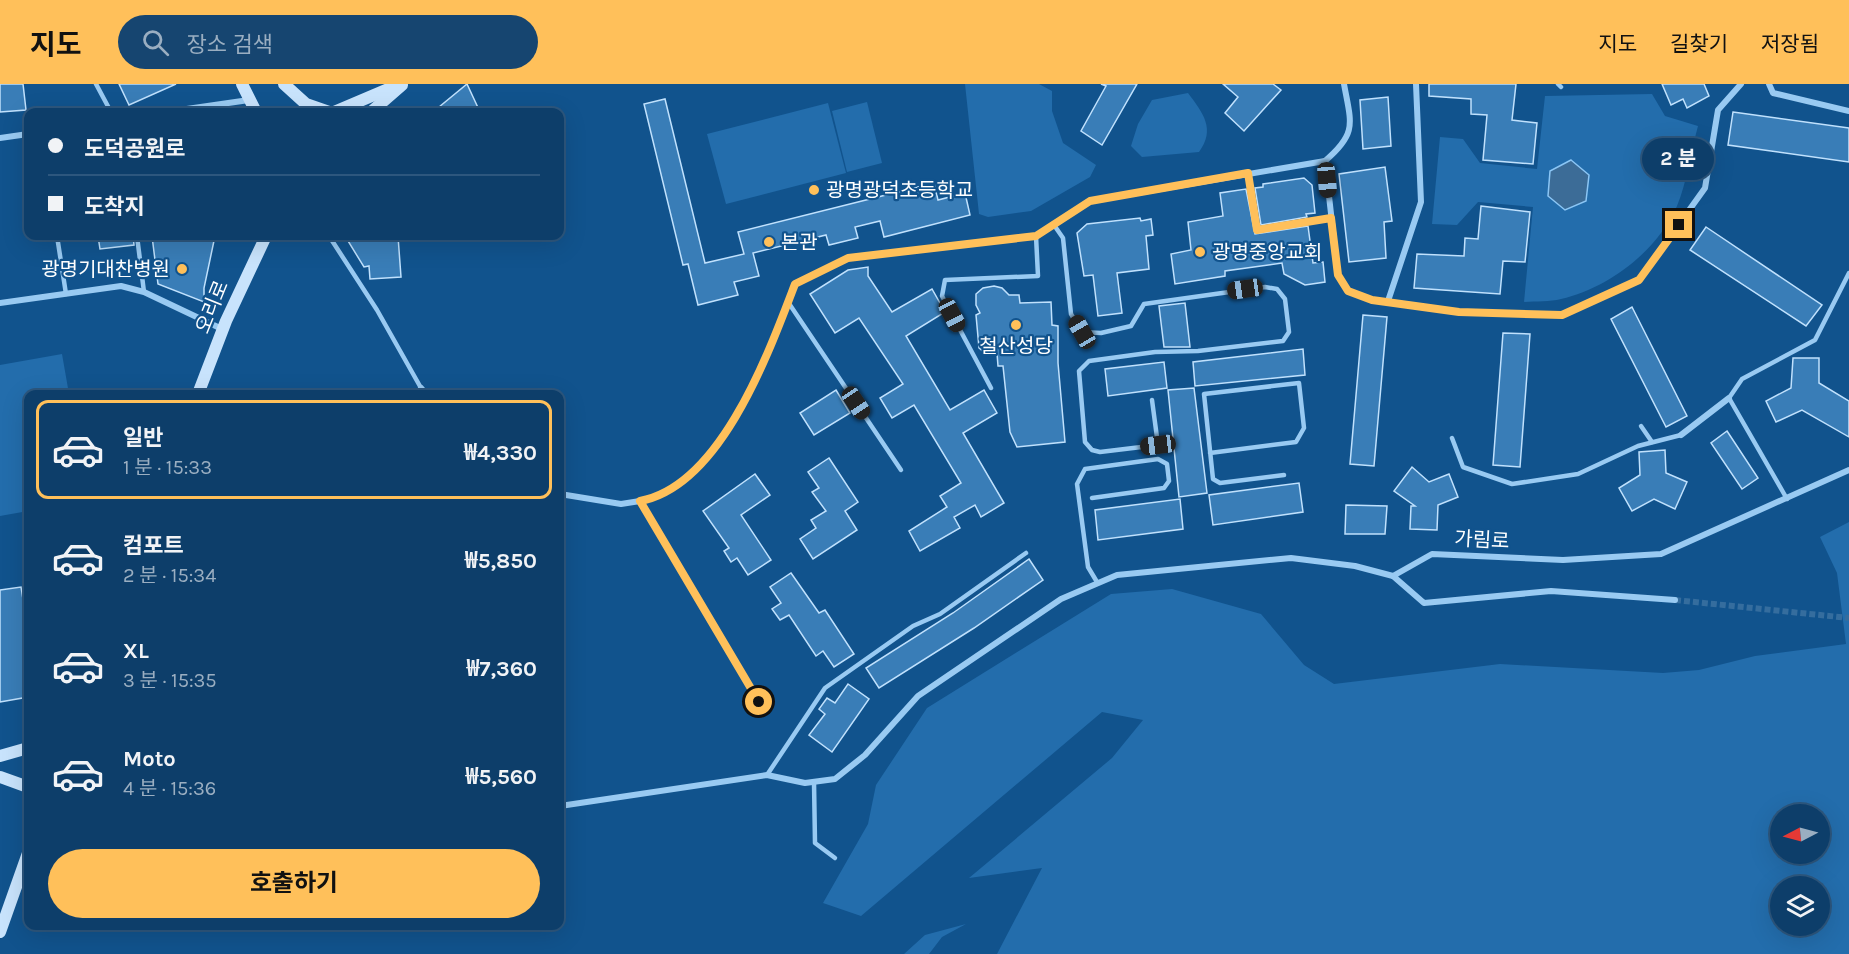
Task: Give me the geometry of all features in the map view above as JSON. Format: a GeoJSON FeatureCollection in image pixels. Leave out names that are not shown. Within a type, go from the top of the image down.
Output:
{"type":"FeatureCollection","features":[{"type":"Feature","properties":{"kind":"main road"},"geometry":{"type":"LineString","coordinates":[[242,84],[253,108]]}},
{"type":"Feature","properties":{"kind":"main road"},"geometry":{"type":"LineString","coordinates":[[284,84],[306,104],[318,108]]}},
{"type":"Feature","properties":{"kind":"main road"},"geometry":{"type":"LineString","coordinates":[[344,108],[401,84]]}},
{"type":"Feature","properties":{"kind":"main road"},"geometry":{"type":"LineString","coordinates":[[375,108],[401,84]]}},
{"type":"Feature","properties":{"kind":"main road","name":"오리로"},"geometry":{"type":"LineString","coordinates":[[200,390],[223,330],[264,240]]}},
{"type":"Feature","properties":{"kind":"main road"},"geometry":{"type":"LineString","coordinates":[[0,756],[24,749]]}},
{"type":"Feature","properties":{"kind":"main road"},"geometry":{"type":"LineString","coordinates":[[0,777],[24,786]]}},
{"type":"Feature","properties":{"kind":"main road"},"geometry":{"type":"LineString","coordinates":[[0,932],[24,864]]}},
{"type":"Feature","properties":{"kind":"street"},"geometry":{"type":"LineString","coordinates":[[564,495],[621,504],[657,498],[699,466],[730,428],[769,352],[795,284],[848,258],[1036,236],[1090,201],[1325,161],[1344,144],[1351,122],[1344,84]]}},
{"type":"Feature","properties":{"kind":"street"},"geometry":{"type":"LineString","coordinates":[[1388,301],[1422,202],[1416,84]]}},
{"type":"Feature","properties":{"kind":"street"},"geometry":{"type":"LineString","coordinates":[[1325,161],[1338,275],[1348,291],[1372,300],[1459,312],[1562,315],[1639,280],[1705,188],[1718,110],[1741,84]]}},
{"type":"Feature","properties":{"kind":"street"},"geometry":{"type":"LineString","coordinates":[[1769,84],[1773,93],[1849,111]]}},
{"type":"Feature","properties":{"kind":"street"},"geometry":{"type":"LineString","coordinates":[[0,138],[24,135]]}},
{"type":"Feature","properties":{"kind":"street"},"geometry":{"type":"LineString","coordinates":[[0,303],[121,286],[144,292],[223,330]]}},
{"type":"Feature","properties":{"kind":"street"},"geometry":{"type":"LineString","coordinates":[[1681,435],[1729,398]]}},
{"type":"Feature","properties":{"kind":"street","name":"가림로"},"geometry":{"type":"LineString","coordinates":[[1393,576],[1432,554],[1563,560],[1661,554],[1849,470]]}},
{"type":"Feature","properties":{"kind":"street"},"geometry":{"type":"LineString","coordinates":[[640,501],[759,702]]}},
{"type":"Feature","properties":{"kind":"street"},"geometry":{"type":"LineString","coordinates":[[564,805],[767,775],[805,783],[835,779],[866,755],[918,696],[1061,599],[1117,574],[1292,558],[1354,566],[1393,576],[1424,603],[1551,591],[1675,600]]}},
{"type":"Feature","properties":{"kind":"lane"},"geometry":{"type":"LineString","coordinates":[[96,84],[109,108]]}},
{"type":"Feature","properties":{"kind":"lane"},"geometry":{"type":"LineString","coordinates":[[1248,173],[1257,230],[1331,218]]}},
{"type":"Feature","properties":{"kind":"lane"},"geometry":{"type":"LineString","coordinates":[[1054,225],[1063,238],[1071,314],[1082,332],[1101,333],[1131,326],[1144,304],[1265,286],[1277,289],[1285,299],[1288,332],[1282,341],[1198,351],[1155,352],[1089,361],[1079,371],[1078,382],[1085,442],[1092,450],[1100,452],[1158,445],[1152,400]]}},
{"type":"Feature","properties":{"kind":"lane"},"geometry":{"type":"LineString","coordinates":[[991,388],[942,296],[945,280],[1038,276],[1036,236]]}},
{"type":"Feature","properties":{"kind":"lane"},"geometry":{"type":"LineString","coordinates":[[58,240],[66,294]]}},
{"type":"Feature","properties":{"kind":"lane"},"geometry":{"type":"LineString","coordinates":[[138,240],[144,292]]}},
{"type":"Feature","properties":{"kind":"lane"},"geometry":{"type":"LineString","coordinates":[[332,240],[377,310],[423,390]]}},
{"type":"Feature","properties":{"kind":"lane"},"geometry":{"type":"LineString","coordinates":[[1787,499],[1729,398],[1742,379],[1815,340],[1849,273]]}},
{"type":"Feature","properties":{"kind":"lane"},"geometry":{"type":"LineString","coordinates":[[788,302],[901,470]]}},
{"type":"Feature","properties":{"kind":"lane"},"geometry":{"type":"LineString","coordinates":[[1210,453],[1296,442],[1304,428],[1299,383],[1204,394],[1210,453],[1213,479],[1220,483],[1284,475]]}},
{"type":"Feature","properties":{"kind":"lane"},"geometry":{"type":"LineString","coordinates":[[1641,426],[1652,442]]}},
{"type":"Feature","properties":{"kind":"lane"},"geometry":{"type":"LineString","coordinates":[[1452,438],[1463,467],[1512,484],[1578,474],[1638,446],[1681,435]]}},
{"type":"Feature","properties":{"kind":"lane"},"geometry":{"type":"LineString","coordinates":[[1092,498],[1164,488],[1169,481],[1167,464],[1158,459],[1085,469],[1077,483],[1088,567],[1097,582]]}},
{"type":"Feature","properties":{"kind":"lane"},"geometry":{"type":"LineString","coordinates":[[767,775],[825,688],[914,626],[940,614],[1026,553]]}},
{"type":"Feature","properties":{"kind":"lane"},"geometry":{"type":"LineString","coordinates":[[814,782],[815,843],[835,858]]}},
{"type":"Feature","properties":{"kind":"shaded area"},"geometry":{"type":"Polygon","coordinates":[[[965,84],[1039,84],[1052,91],[1052,111],[1063,143],[1096,165],[1090,177],[1031,211],[988,217],[979,214],[965,84]]]}},
{"type":"Feature","properties":{"kind":"shaded area"},"geometry":{"type":"Polygon","coordinates":[[[1188,93],[1206,121],[1207,136],[1199,152],[1142,157],[1131,146],[1138,124],[1152,100],[1188,93]]]}},
{"type":"Feature","properties":{"kind":"shaded area"},"geometry":{"type":"Polygon","coordinates":[[[1652,94],[1665,116],[1698,126],[1684,187],[1677,206],[1657,238],[1630,265],[1614,277],[1579,294],[1561,299],[1524,302],[1533,207],[1478,202],[1457,225],[1432,224],[1440,137],[1463,139],[1480,163],[1537,169],[1545,96],[1652,94]]]}},
{"type":"Feature","properties":{"kind":"shaded area"},"geometry":{"type":"Polygon","coordinates":[[[867,102],[882,163],[847,172],[832,111],[867,102]]]}},
{"type":"Feature","properties":{"kind":"shaded area"},"geometry":{"type":"Polygon","coordinates":[[[828,103],[846,173],[726,204],[707,134],[828,103]]]}},
{"type":"Feature","properties":{"kind":"shaded area"},"geometry":{"type":"Polygon","coordinates":[[[1571,160],[1589,175],[1586,201],[1565,210],[1548,196],[1550,171],[1571,160]]]}},
{"type":"Feature","properties":{"kind":"shaded area"},"geometry":{"type":"Polygon","coordinates":[[[62,354],[68,390],[24,390],[24,512],[0,516],[0,365],[62,354]]]}},
{"type":"Feature","properties":{"kind":"shaded area"},"geometry":{"type":"Polygon","coordinates":[[[1849,522],[1849,954],[997,954],[1042,868],[969,878],[1112,758],[1143,720],[1102,712],[861,916],[823,903],[868,824],[876,785],[927,708],[1111,594],[1172,589],[1261,614],[1304,665],[1334,684],[1500,664],[1663,673],[1699,670],[1755,656],[1846,644],[1837,573],[1820,537],[1849,522]]]}},
{"type":"Feature","properties":{"kind":"shaded area"},"geometry":{"type":"Polygon","coordinates":[[[966,924],[942,937],[929,954],[904,954],[925,935],[966,924]]]}},
{"type":"Feature","properties":{"kind":"building"},"geometry":{"type":"Polygon","coordinates":[[[0,84],[23,84],[26,108],[24,110],[0,112],[0,84]]]}},
{"type":"Feature","properties":{"kind":"building"},"geometry":{"type":"Polygon","coordinates":[[[119,84],[176,84],[129,105],[119,84]]]}},
{"type":"Feature","properties":{"kind":"building"},"geometry":{"type":"Polygon","coordinates":[[[467,84],[478,108],[438,108],[467,84]]]}},
{"type":"Feature","properties":{"kind":"building"},"geometry":{"type":"Polygon","coordinates":[[[1101,84],[1137,84],[1102,145],[1081,131],[1106,86],[1101,84]]]}},
{"type":"Feature","properties":{"kind":"building"},"geometry":{"type":"Polygon","coordinates":[[[1223,84],[1273,84],[1281,90],[1244,131],[1225,113],[1238,97],[1223,84]]]}},
{"type":"Feature","properties":{"kind":"building"},"geometry":{"type":"Polygon","coordinates":[[[1429,84],[1516,84],[1512,120],[1537,123],[1533,164],[1483,160],[1487,115],[1471,114],[1471,99],[1429,96],[1429,84]]]}},
{"type":"Feature","properties":{"kind":"building"},"geometry":{"type":"Polygon","coordinates":[[[1662,84],[1704,84],[1709,96],[1687,108],[1683,99],[1671,105],[1662,84]]]}},
{"type":"Feature","properties":{"kind":"building"},"geometry":{"type":"Polygon","coordinates":[[[1388,97],[1391,146],[1363,149],[1360,100],[1388,97]]]}},
{"type":"Feature","properties":{"kind":"building","name":"본관"},"geometry":{"type":"Polygon","coordinates":[[[665,99],[705,263],[744,254],[738,232],[934,183],[938,200],[965,193],[970,215],[884,237],[880,221],[855,227],[858,238],[829,245],[826,235],[753,253],[759,276],[734,282],[738,295],[698,305],[688,264],[683,265],[644,104],[665,99]]]}},
{"type":"Feature","properties":{"kind":"building"},"geometry":{"type":"Polygon","coordinates":[[[1733,112],[1849,128],[1849,162],[1728,145],[1733,112]]]}},
{"type":"Feature","properties":{"kind":"building"},"geometry":{"type":"Polygon","coordinates":[[[1385,167],[1392,221],[1384,222],[1386,258],[1349,262],[1339,174],[1385,167]]]}},
{"type":"Feature","properties":{"kind":"building"},"geometry":{"type":"Polygon","coordinates":[[[1304,178],[1312,185],[1315,213],[1306,214],[1307,217],[1261,225],[1255,188],[1263,187],[1263,184],[1304,178]]]}},
{"type":"Feature","properties":{"kind":"building"},"geometry":{"type":"Polygon","coordinates":[[[1246,189],[1255,234],[1308,226],[1313,263],[1323,262],[1325,282],[1305,285],[1284,274],[1282,263],[1225,271],[1225,276],[1175,284],[1171,254],[1191,250],[1188,222],[1223,216],[1220,193],[1246,189]]]}},
{"type":"Feature","properties":{"kind":"building"},"geometry":{"type":"Polygon","coordinates":[[[1481,206],[1530,212],[1525,262],[1503,261],[1500,294],[1414,288],[1417,254],[1464,256],[1465,238],[1478,239],[1481,206]]]}},
{"type":"Feature","properties":{"kind":"building"},"geometry":{"type":"Polygon","coordinates":[[[1140,218],[1141,221],[1151,219],[1153,235],[1146,236],[1149,269],[1117,273],[1122,313],[1098,316],[1093,275],[1084,276],[1077,233],[1087,224],[1140,218]]]}},
{"type":"Feature","properties":{"kind":"building"},"geometry":{"type":"Polygon","coordinates":[[[1706,227],[1822,305],[1806,326],[1690,250],[1706,227]]]}},
{"type":"Feature","properties":{"kind":"building"},"geometry":{"type":"Polygon","coordinates":[[[99,240],[133,240],[134,245],[100,249],[99,240]]]}},
{"type":"Feature","properties":{"kind":"building","name":"광명기대찬병원"},"geometry":{"type":"Polygon","coordinates":[[[152,240],[214,240],[204,288],[204,302],[158,284],[152,240]]]}},
{"type":"Feature","properties":{"kind":"building"},"geometry":{"type":"Polygon","coordinates":[[[347,240],[398,240],[401,277],[370,279],[369,266],[364,267],[347,240]]]}},
{"type":"Feature","properties":{"kind":"building"},"geometry":{"type":"Polygon","coordinates":[[[868,267],[868,276],[892,312],[932,289],[945,312],[906,336],[950,410],[984,390],[997,413],[963,433],[1004,503],[981,517],[975,505],[954,517],[960,528],[920,551],[909,531],[947,507],[940,496],[961,483],[914,405],[892,418],[880,398],[903,384],[859,318],[835,333],[810,294],[848,270],[868,267]]]}},
{"type":"Feature","properties":{"kind":"building"},"geometry":{"type":"Polygon","coordinates":[[[994,286],[1002,288],[1009,295],[1019,295],[1020,303],[1051,302],[1052,325],[1058,326],[1058,363],[1065,442],[1017,447],[1010,432],[1003,366],[998,366],[997,353],[987,355],[979,348],[976,315],[980,313],[976,305],[976,294],[983,288],[994,286]]]}},
{"type":"Feature","properties":{"kind":"building"},"geometry":{"type":"Polygon","coordinates":[[[1185,303],[1190,347],[1164,347],[1159,306],[1185,303]]]}},
{"type":"Feature","properties":{"kind":"building"},"geometry":{"type":"Polygon","coordinates":[[[1632,307],[1687,416],[1666,427],[1611,319],[1632,307]]]}},
{"type":"Feature","properties":{"kind":"building"},"geometry":{"type":"Polygon","coordinates":[[[1363,315],[1387,317],[1374,466],[1350,464],[1363,315]]]}},
{"type":"Feature","properties":{"kind":"building"},"geometry":{"type":"Polygon","coordinates":[[[1503,333],[1530,334],[1520,467],[1493,465],[1503,333]]]}},
{"type":"Feature","properties":{"kind":"building"},"geometry":{"type":"Polygon","coordinates":[[[1303,349],[1305,375],[1195,386],[1193,362],[1303,349]]]}},
{"type":"Feature","properties":{"kind":"building"},"geometry":{"type":"Polygon","coordinates":[[[1793,358],[1819,358],[1819,383],[1849,401],[1849,437],[1802,410],[1776,422],[1766,401],[1791,388],[1793,358]]]}},
{"type":"Feature","properties":{"kind":"building"},"geometry":{"type":"Polygon","coordinates":[[[1164,362],[1167,388],[1108,396],[1105,369],[1164,362]]]}},
{"type":"Feature","properties":{"kind":"building"},"geometry":{"type":"Polygon","coordinates":[[[1194,388],[1207,493],[1179,497],[1168,390],[1194,388]]]}},
{"type":"Feature","properties":{"kind":"building"},"geometry":{"type":"Polygon","coordinates":[[[836,390],[850,413],[814,435],[800,413],[836,390]]]}},
{"type":"Feature","properties":{"kind":"building"},"geometry":{"type":"Polygon","coordinates":[[[1727,431],[1758,478],[1742,489],[1711,443],[1727,431]]]}},
{"type":"Feature","properties":{"kind":"building"},"geometry":{"type":"Polygon","coordinates":[[[1665,450],[1666,473],[1687,482],[1675,509],[1654,499],[1632,511],[1619,488],[1640,475],[1639,452],[1665,450]]]}},
{"type":"Feature","properties":{"kind":"building"},"geometry":{"type":"Polygon","coordinates":[[[829,458],[858,502],[845,511],[857,530],[813,559],[800,539],[816,528],[811,520],[826,511],[812,492],[819,488],[808,472],[829,458]]]}},
{"type":"Feature","properties":{"kind":"building"},"geometry":{"type":"Polygon","coordinates":[[[1412,467],[1429,482],[1449,474],[1458,497],[1438,505],[1437,530],[1410,529],[1411,506],[1415,506],[1394,491],[1412,467]]]}},
{"type":"Feature","properties":{"kind":"building"},"geometry":{"type":"Polygon","coordinates":[[[755,474],[770,495],[741,515],[771,560],[748,575],[737,558],[731,562],[724,551],[729,548],[703,511],[755,474]]]}},
{"type":"Feature","properties":{"kind":"building"},"geometry":{"type":"Polygon","coordinates":[[[1299,483],[1303,512],[1213,525],[1209,495],[1299,483]]]}},
{"type":"Feature","properties":{"kind":"building"},"geometry":{"type":"Polygon","coordinates":[[[1180,499],[1183,529],[1098,540],[1095,510],[1180,499]]]}},
{"type":"Feature","properties":{"kind":"building"},"geometry":{"type":"Polygon","coordinates":[[[1346,505],[1387,506],[1385,534],[1345,534],[1346,505]]]}},
{"type":"Feature","properties":{"kind":"building"},"geometry":{"type":"Polygon","coordinates":[[[1029,559],[1043,580],[974,628],[879,688],[866,668],[953,613],[1029,559]]]}},
{"type":"Feature","properties":{"kind":"building"},"geometry":{"type":"Polygon","coordinates":[[[791,573],[819,613],[825,610],[854,654],[834,667],[823,651],[816,656],[789,615],[780,620],[772,609],[781,603],[770,587],[791,573]]]}},
{"type":"Feature","properties":{"kind":"building"},"geometry":{"type":"Polygon","coordinates":[[[21,587],[24,606],[24,698],[0,702],[0,590],[21,587]]]}},
{"type":"Feature","properties":{"kind":"building"},"geometry":{"type":"Polygon","coordinates":[[[848,684],[869,699],[832,752],[809,735],[825,714],[819,709],[827,698],[835,703],[848,684]]]}},
{"type":"Feature","properties":{"kind":"tunnel"},"geometry":{"type":"LineString","coordinates":[[1675,600],[1849,618]]}},
{"type":"Feature","properties":{"kind":"place","name":"광명광덕초등학교"},"geometry":{"type":"Point","coordinates":[814,190]}},
{"type":"Feature","properties":{"kind":"place","name":"본관"},"geometry":{"type":"Point","coordinates":[769,242]}},
{"type":"Feature","properties":{"kind":"place","name":"광명중앙교회"},"geometry":{"type":"Point","coordinates":[1200,252]}},
{"type":"Feature","properties":{"kind":"place","name":"광명기대찬병원"},"geometry":{"type":"Point","coordinates":[182,269]}},
{"type":"Feature","properties":{"kind":"place","name":"철산성당"},"geometry":{"type":"Point","coordinates":[1016,325]}},
{"type":"Feature","properties":{"kind":"route"},"geometry":{"type":"LineString","coordinates":[[759,702],[640,501],[657,498],[699,466],[730,428],[769,352],[795,284],[848,258],[1036,236],[1090,201],[1248,173],[1257,230],[1331,218],[1338,275],[1348,291],[1372,300],[1459,312],[1562,315],[1639,280],[1679,225]]}}]}
